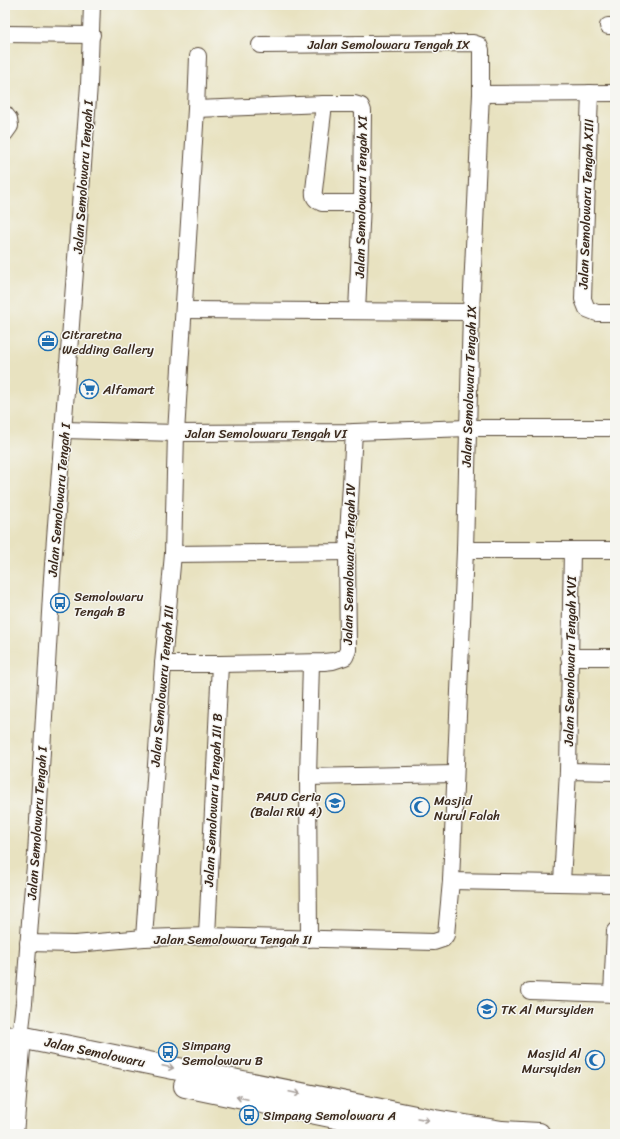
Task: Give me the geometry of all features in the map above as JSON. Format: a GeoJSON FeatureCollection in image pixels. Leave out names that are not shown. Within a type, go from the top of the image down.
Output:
{"type":"FeatureCollection","features":[{"type":"Feature","properties":{"kind":"main road","name":"Jalan Semolowaru"},"geometry":{"type":"LineString","coordinates":[[12,1044],[501,1133],[539,1134]]}},
{"type":"Feature","properties":{"kind":"main road","name":"Jalan Semolowaru"},"geometry":{"type":"LineString","coordinates":[[12,1044],[418,1134]]}},
{"type":"Feature","properties":{"kind":"main road"},"geometry":{"type":"LineString","coordinates":[[12,1044],[12,1134]]}},
{"type":"Feature","properties":{"kind":"street","name":"Jalan Semolowaru Tengah I"},"geometry":{"type":"LineString","coordinates":[[12,1044],[24,1002],[36,855],[52,578],[89,85],[92,5]]}},
{"type":"Feature","properties":{"kind":"street"},"geometry":{"type":"LineString","coordinates":[[5,34],[92,35]]}},
{"type":"Feature","properties":{"kind":"street","name":"Jalan Semolowaru Tengah IX"},"geometry":{"type":"LineString","coordinates":[[260,45],[476,43],[480,46],[481,50],[481,94],[471,312],[465,550],[451,881],[446,935],[438,942]]}},
{"type":"Feature","properties":{"kind":"street","name":"Jalan Semolowaru Tengah III"},"geometry":{"type":"LineString","coordinates":[[144,938],[163,664],[173,554],[176,433],[198,56]]}},
{"type":"Feature","properties":{"kind":"street","name":"Jalan Semolowaru Tengah XIII"},"geometry":{"type":"LineString","coordinates":[[590,93],[583,299],[587,309],[592,312],[615,313]]}},
{"type":"Feature","properties":{"kind":"street"},"geometry":{"type":"LineString","coordinates":[[481,94],[615,93]]}},
{"type":"Feature","properties":{"kind":"street"},"geometry":{"type":"LineString","coordinates":[[324,104],[314,197],[316,200],[322,202],[362,203]]}},
{"type":"Feature","properties":{"kind":"street","name":"Jalan Semolowaru Tengah XI"},"geometry":{"type":"LineString","coordinates":[[196,109],[324,104],[357,104],[362,107],[362,203],[357,311]]}},
{"type":"Feature","properties":{"kind":"street"},"geometry":{"type":"LineString","coordinates":[[5,114],[9,119],[10,126],[5,133]]}},
{"type":"Feature","properties":{"kind":"street"},"geometry":{"type":"LineString","coordinates":[[184,310],[471,312]]}},
{"type":"Feature","properties":{"kind":"street","name":"Jalan Semolowaru Tengah VI"},"geometry":{"type":"LineString","coordinates":[[64,430],[176,433],[354,432],[468,428],[615,428]]}},
{"type":"Feature","properties":{"kind":"street","name":"Jalan Semolowaru Tengah IV"},"geometry":{"type":"LineString","coordinates":[[163,664],[333,662],[345,657],[347,652],[347,552],[354,432]]}},
{"type":"Feature","properties":{"kind":"street"},"geometry":{"type":"LineString","coordinates":[[465,550],[615,550]]}},
{"type":"Feature","properties":{"kind":"street","name":"Jalan Semolowaru Tengah XVI"},"geometry":{"type":"LineString","coordinates":[[562,882],[568,771],[572,550]]}},
{"type":"Feature","properties":{"kind":"street"},"geometry":{"type":"LineString","coordinates":[[173,554],[347,552]]}},
{"type":"Feature","properties":{"kind":"street"},"geometry":{"type":"LineString","coordinates":[[569,657],[615,657]]}},
{"type":"Feature","properties":{"kind":"street"},"geometry":{"type":"LineString","coordinates":[[309,939],[308,777],[311,662]]}},
{"type":"Feature","properties":{"kind":"street","name":"Jalan Semolowaru Tengah III B"},"geometry":{"type":"LineString","coordinates":[[207,936],[220,664]]}},
{"type":"Feature","properties":{"kind":"street"},"geometry":{"type":"LineString","coordinates":[[568,771],[615,772]]}},
{"type":"Feature","properties":{"kind":"street"},"geometry":{"type":"LineString","coordinates":[[308,777],[455,774]]}},
{"type":"Feature","properties":{"kind":"street"},"geometry":{"type":"LineString","coordinates":[[451,881],[615,884]]}},
{"type":"Feature","properties":{"kind":"street"},"geometry":{"type":"LineString","coordinates":[[530,991],[614,994],[615,931]]}},
{"type":"Feature","properties":{"kind":"street","name":"Jalan Semolowaru Tengah II"},"geometry":{"type":"LineString","coordinates":[[28,943],[75,944],[144,938],[207,936],[438,942]]}},
{"type":"Feature","properties":{"kind":"place","name":"Citraretna Wedding Gallery"},"geometry":{"type":"Point","coordinates":[48,341]}},
{"type":"Feature","properties":{"kind":"place","name":"Alfamart"},"geometry":{"type":"Point","coordinates":[89,389]}},
{"type":"Feature","properties":{"kind":"place","name":"Semolowaru Tengah B"},"geometry":{"type":"Point","coordinates":[60,603]}},
{"type":"Feature","properties":{"kind":"place","name":"PAUD Ceria (Balai RW 4)"},"geometry":{"type":"Point","coordinates":[335,803]}},
{"type":"Feature","properties":{"kind":"place","name":"Masjid Nurul Falah"},"geometry":{"type":"Point","coordinates":[420,807]}},
{"type":"Feature","properties":{"kind":"place","name":"TK Al Mursyiden"},"geometry":{"type":"Point","coordinates":[487,1009]}},
{"type":"Feature","properties":{"kind":"place","name":"Simpang Semolowaru B"},"geometry":{"type":"Point","coordinates":[168,1052]}},
{"type":"Feature","properties":{"kind":"place","name":"Masjid Al Mursyiden"},"geometry":{"type":"Point","coordinates":[595,1060]}},
{"type":"Feature","properties":{"kind":"place","name":"Simpang Semolowaru A"},"geometry":{"type":"Point","coordinates":[249,1115]}}]}
